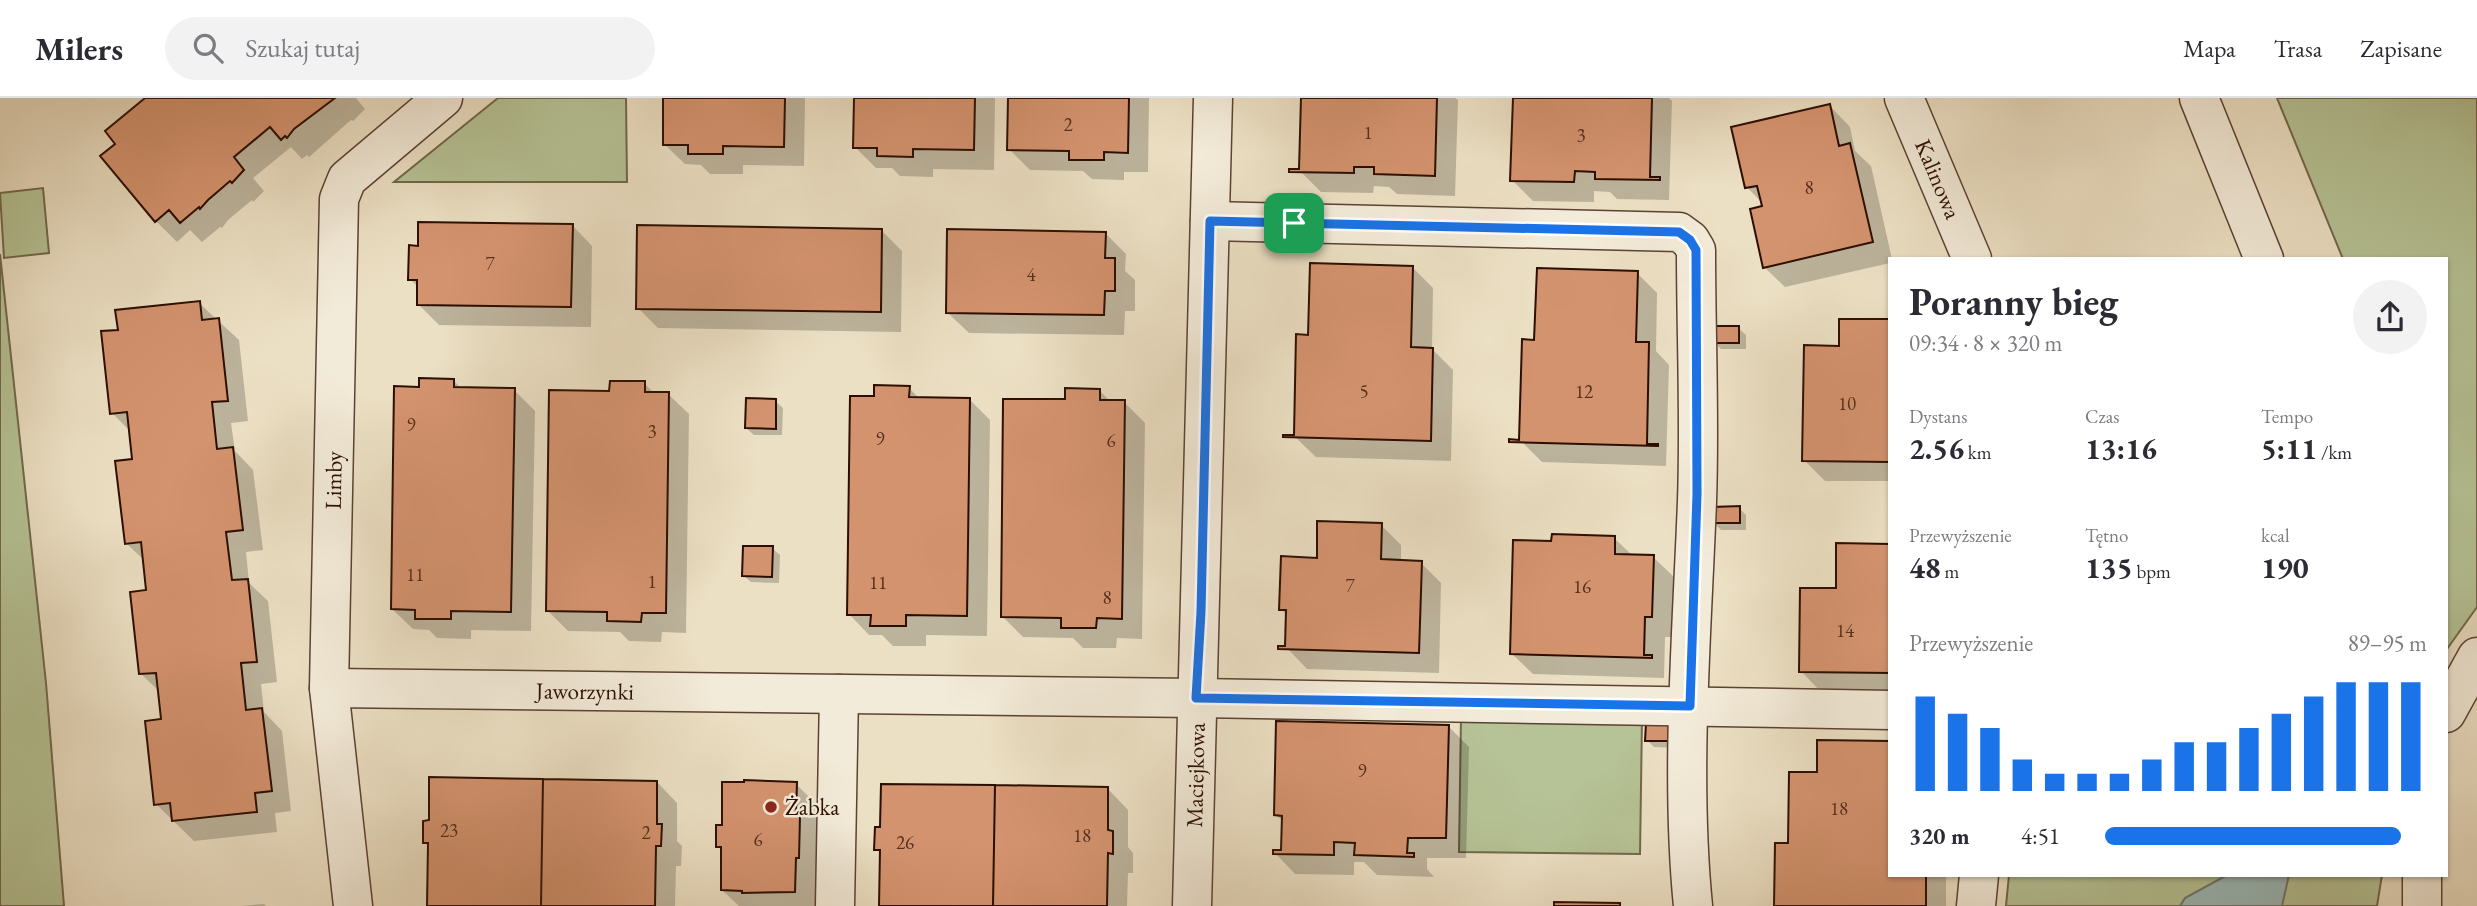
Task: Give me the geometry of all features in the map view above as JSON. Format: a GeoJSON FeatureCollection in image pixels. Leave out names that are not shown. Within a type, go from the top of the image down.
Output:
{"type":"FeatureCollection","features":[{"type":"Feature","properties":{"kind":"street","name":"Limby"},"geometry":{"type":"LineString","coordinates":[[353,906],[329,688],[339,199],[347,179],[443,98]]}},
{"type":"Feature","properties":{"kind":"street","name":"Maciejkowa"},"geometry":{"type":"LineString","coordinates":[[1192,906],[1213,98]]}},
{"type":"Feature","properties":{"kind":"street","name":"Kalinowa"},"geometry":{"type":"LineString","coordinates":[[1904,98],[1971,257]]}},
{"type":"Feature","properties":{"kind":"street"},"geometry":{"type":"LineString","coordinates":[[2199,98],[2263,257]]}},
{"type":"Feature","properties":{"kind":"street"},"geometry":{"type":"LineString","coordinates":[[1210,221],[1679,232],[1690,240],[1696,250],[1697,494],[1688,864],[1692,906]]}},
{"type":"Feature","properties":{"kind":"street"},"geometry":{"type":"LineString","coordinates":[[2448,709],[2477,657]]}},
{"type":"Feature","properties":{"kind":"street","name":"Jaworzynki"},"geometry":{"type":"LineString","coordinates":[[329,688],[1196,698],[1888,710]]}},
{"type":"Feature","properties":{"kind":"street"},"geometry":{"type":"LineString","coordinates":[[835,906],[839,694]]}},
{"type":"Feature","properties":{"kind":"street"},"geometry":{"type":"LineString","coordinates":[[1976,906],[1979,877]]}},
{"type":"Feature","properties":{"kind":"street"},"geometry":{"type":"LineString","coordinates":[[2421,877],[2422,906]]}},
{"type":"Feature","properties":{"kind":"green space"},"geometry":{"type":"Polygon","coordinates":[[[498,98],[626,98],[627,182],[394,182],[498,98]]]}},
{"type":"Feature","properties":{"kind":"green space"},"geometry":{"type":"Polygon","coordinates":[[[2277,98],[2477,98],[2477,607],[2448,648],[2448,257],[2342,257],[2277,98]]]}},
{"type":"Feature","properties":{"kind":"green space"},"geometry":{"type":"Polygon","coordinates":[[[43,188],[49,253],[4,258],[0,193],[43,188]]]}},
{"type":"Feature","properties":{"kind":"green space"},"geometry":{"type":"Polygon","coordinates":[[[0,254],[46,683],[64,906],[0,906],[0,254]]]}},
{"type":"Feature","properties":{"kind":"green space"},"geometry":{"type":"Polygon","coordinates":[[[1461,717],[1642,719],[1640,854],[1459,852],[1461,717]]]}},
{"type":"Feature","properties":{"kind":"green space"},"geometry":{"type":"Polygon","coordinates":[[[2009,877],[2382,877],[2377,906],[2006,906],[2009,877]]]}},
{"type":"Feature","properties":{"kind":"water"},"geometry":{"type":"Polygon","coordinates":[[[2223,877],[2289,877],[2282,906],[2180,906],[2185,898],[2223,877]]]}},
{"type":"Feature","properties":{"kind":"building"},"geometry":{"type":"Polygon","coordinates":[[[145,98],[335,98],[294,129],[287,138],[285,136],[281,140],[270,127],[234,157],[244,170],[232,183],[230,181],[200,209],[199,207],[180,223],[169,210],[155,222],[100,156],[115,144],[105,131],[145,98]]]}},
{"type":"Feature","properties":{"kind":"building"},"geometry":{"type":"Polygon","coordinates":[[[663,98],[785,98],[784,147],[723,146],[723,154],[688,154],[688,145],[663,145],[663,98]]]}},
{"type":"Feature","properties":{"kind":"building"},"geometry":{"type":"Polygon","coordinates":[[[854,98],[975,98],[974,150],[913,149],[913,157],[877,156],[877,148],[853,148],[854,98]]]}},
{"type":"Feature","properties":{"kind":"building"},"geometry":{"type":"Polygon","coordinates":[[[1008,98],[1129,98],[1128,153],[1104,152],[1104,160],[1069,160],[1069,151],[1007,150],[1008,98]]]}},
{"type":"Feature","properties":{"kind":"building"},"geometry":{"type":"Polygon","coordinates":[[[1301,98],[1437,98],[1435,176],[1374,174],[1374,167],[1354,167],[1354,173],[1289,172],[1289,169],[1299,169],[1301,98]]]}},
{"type":"Feature","properties":{"kind":"building"},"geometry":{"type":"Polygon","coordinates":[[[1513,98],[1652,98],[1650,177],[1660,177],[1660,180],[1595,179],[1595,172],[1575,171],[1574,182],[1510,181],[1513,98]]]}},
{"type":"Feature","properties":{"kind":"building"},"geometry":{"type":"Polygon","coordinates":[[[1830,104],[1839,146],[1850,143],[1873,242],[1763,268],[1750,209],[1762,206],[1757,186],[1745,188],[1731,127],[1830,104]]]}},
{"type":"Feature","properties":{"kind":"building"},"geometry":{"type":"Polygon","coordinates":[[[418,222],[573,224],[571,307],[417,305],[417,280],[408,280],[409,245],[418,246],[418,222]]]}},
{"type":"Feature","properties":{"kind":"building"},"geometry":{"type":"Polygon","coordinates":[[[637,225],[882,229],[881,312],[636,309],[637,225]]]}},
{"type":"Feature","properties":{"kind":"building"},"geometry":{"type":"Polygon","coordinates":[[[947,229],[1106,232],[1105,258],[1115,258],[1115,291],[1105,291],[1104,315],[946,313],[947,229]]]}},
{"type":"Feature","properties":{"kind":"building"},"geometry":{"type":"Polygon","coordinates":[[[1310,263],[1413,266],[1411,347],[1433,348],[1431,441],[1283,437],[1294,435],[1296,334],[1308,335],[1310,263]]]}},
{"type":"Feature","properties":{"kind":"building"},"geometry":{"type":"Polygon","coordinates":[[[1537,268],[1638,271],[1636,342],[1649,342],[1647,444],[1658,446],[1509,442],[1509,439],[1519,440],[1522,339],[1534,340],[1537,268]]]}},
{"type":"Feature","properties":{"kind":"building"},"geometry":{"type":"Polygon","coordinates":[[[200,301],[202,320],[219,318],[228,401],[212,402],[217,449],[233,447],[243,530],[226,532],[232,580],[248,579],[257,662],[241,663],[246,710],[262,708],[272,791],[255,793],[257,812],[172,821],[170,803],[154,805],[145,721],[161,719],[156,673],[139,674],[130,592],[146,590],[141,542],[125,544],[115,461],[132,459],[127,412],[110,414],[101,331],[118,330],[115,310],[200,301]]]}},
{"type":"Feature","properties":{"kind":"building"},"geometry":{"type":"Polygon","coordinates":[[[1839,319],[1888,319],[1888,462],[1802,461],[1804,345],[1839,346],[1839,319]]]}},
{"type":"Feature","properties":{"kind":"building"},"geometry":{"type":"Polygon","coordinates":[[[1712,326],[1739,326],[1739,343],[1712,343],[1712,326]]]}},
{"type":"Feature","properties":{"kind":"building"},"geometry":{"type":"Polygon","coordinates":[[[419,378],[454,379],[454,387],[515,388],[511,612],[451,611],[451,619],[415,619],[415,610],[391,609],[394,386],[419,387],[419,378]]]}},
{"type":"Feature","properties":{"kind":"building"},"geometry":{"type":"Polygon","coordinates":[[[610,381],[645,381],[645,392],[669,392],[666,613],[642,613],[641,622],[607,621],[607,612],[546,611],[549,390],[609,391],[610,381]]]}},
{"type":"Feature","properties":{"kind":"building"},"geometry":{"type":"Polygon","coordinates":[[[874,385],[910,386],[909,397],[970,398],[967,616],[906,615],[906,626],[870,626],[871,615],[847,615],[850,396],[874,396],[874,385]]]}},
{"type":"Feature","properties":{"kind":"building"},"geometry":{"type":"Polygon","coordinates":[[[1065,388],[1100,389],[1100,400],[1125,400],[1122,619],[1097,618],[1096,628],[1061,628],[1061,618],[1001,617],[1003,399],[1065,399],[1065,388]]]}},
{"type":"Feature","properties":{"kind":"building"},"geometry":{"type":"Polygon","coordinates":[[[746,398],[776,399],[776,429],[745,428],[746,398]]]}},
{"type":"Feature","properties":{"kind":"building"},"geometry":{"type":"Polygon","coordinates":[[[1740,506],[1740,523],[1712,523],[1712,507],[1740,506]]]}},
{"type":"Feature","properties":{"kind":"building"},"geometry":{"type":"Polygon","coordinates":[[[1317,521],[1382,523],[1381,559],[1422,561],[1419,653],[1278,649],[1278,646],[1285,646],[1286,610],[1279,610],[1281,556],[1317,558],[1317,521]]]}},
{"type":"Feature","properties":{"kind":"building"},"geometry":{"type":"Polygon","coordinates":[[[1552,534],[1615,536],[1615,554],[1654,555],[1652,617],[1645,617],[1644,655],[1652,655],[1652,658],[1510,654],[1513,540],[1551,541],[1552,534]]]}},
{"type":"Feature","properties":{"kind":"building"},"geometry":{"type":"Polygon","coordinates":[[[1836,543],[1888,544],[1888,673],[1799,672],[1800,588],[1836,588],[1836,543]]]}},
{"type":"Feature","properties":{"kind":"building"},"geometry":{"type":"Polygon","coordinates":[[[743,546],[773,546],[772,577],[742,576],[743,546]]]}},
{"type":"Feature","properties":{"kind":"building"},"geometry":{"type":"Polygon","coordinates":[[[1276,721],[1449,725],[1446,838],[1408,838],[1407,853],[1414,853],[1414,857],[1354,855],[1355,843],[1334,842],[1334,855],[1273,854],[1273,850],[1281,850],[1282,816],[1274,815],[1276,721]]]}},
{"type":"Feature","properties":{"kind":"building"},"geometry":{"type":"Polygon","coordinates":[[[1646,723],[1673,724],[1672,741],[1645,741],[1646,723]]]}},
{"type":"Feature","properties":{"kind":"building"},"geometry":{"type":"Polygon","coordinates":[[[1817,740],[1888,741],[1888,877],[1926,877],[1926,906],[1774,906],[1775,843],[1788,843],[1789,772],[1817,772],[1817,740]]]}},
{"type":"Feature","properties":{"kind":"building"},"geometry":{"type":"Polygon","coordinates":[[[429,777],[543,779],[541,906],[427,906],[428,843],[423,843],[423,821],[429,820],[429,777]]]}},
{"type":"Feature","properties":{"kind":"building"},"geometry":{"type":"Polygon","coordinates":[[[543,779],[657,781],[657,824],[662,824],[661,846],[656,846],[655,906],[541,906],[543,779]]]}},
{"type":"Feature","properties":{"kind":"building"},"geometry":{"type":"Polygon","coordinates":[[[722,782],[797,782],[796,816],[800,816],[795,892],[742,893],[721,890],[721,847],[716,847],[716,825],[722,825],[722,782]]]}},
{"type":"Feature","properties":{"kind":"building"},"geometry":{"type":"Polygon","coordinates":[[[881,784],[995,785],[993,906],[879,906],[880,850],[874,850],[875,827],[880,827],[881,784]]]}},
{"type":"Feature","properties":{"kind":"building"},"geometry":{"type":"Polygon","coordinates":[[[995,785],[1108,787],[1108,830],[1113,831],[1113,854],[1108,853],[1107,906],[993,906],[995,785]]]}},
{"type":"Feature","properties":{"kind":"building"},"geometry":{"type":"Polygon","coordinates":[[[1554,902],[1620,903],[1620,906],[1554,906],[1554,902]]]}},
{"type":"Feature","properties":{"kind":"place","name":"Żabka"},"geometry":{"type":"Point","coordinates":[771,807]}},
{"type":"Feature","properties":{"kind":"route"},"geometry":{"type":"LineString","coordinates":[[1210,221],[1294,223],[1679,232],[1690,240],[1696,250],[1697,494],[1690,706],[1196,698],[1201,612],[1210,221]]}}]}
